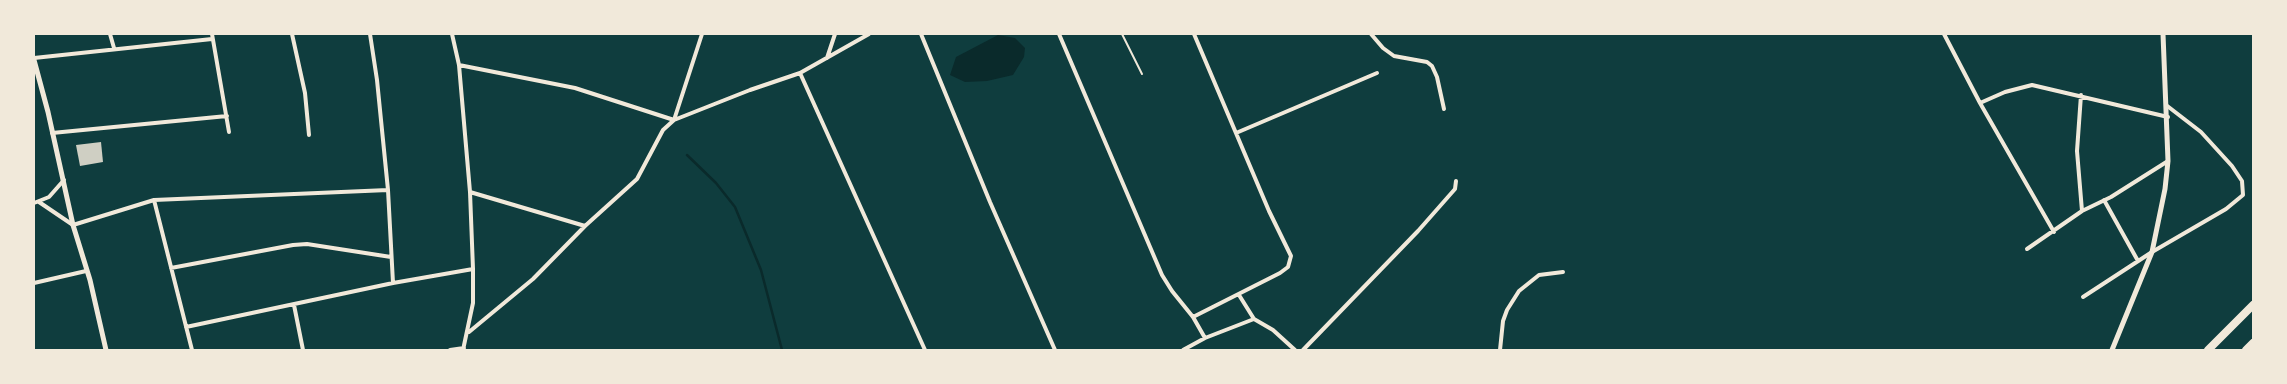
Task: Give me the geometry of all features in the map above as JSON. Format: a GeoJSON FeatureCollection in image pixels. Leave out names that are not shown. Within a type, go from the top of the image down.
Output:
{"type":"FeatureCollection","features":[{"type":"Feature","properties":{"kind":"highway"},"geometry":{"type":"LineString","coordinates":[[2208,350],[2253,305]]}},
{"type":"Feature","properties":{"kind":"highway"},"geometry":{"type":"LineString","coordinates":[[2246,350],[2253,343]]}},
{"type":"Feature","properties":{"kind":"street"},"geometry":{"type":"LineString","coordinates":[[110,34],[114,48]]}},
{"type":"Feature","properties":{"kind":"street"},"geometry":{"type":"LineString","coordinates":[[212,34],[229,132]]}},
{"type":"Feature","properties":{"kind":"street"},"geometry":{"type":"LineString","coordinates":[[292,34],[305,93],[309,135]]}},
{"type":"Feature","properties":{"kind":"street"},"geometry":{"type":"LineString","coordinates":[[370,34],[377,80],[388,190],[392,283]]}},
{"type":"Feature","properties":{"kind":"street"},"geometry":{"type":"LineString","coordinates":[[450,350],[464,349],[469,332],[473,303],[470,192],[459,65],[452,34]]}},
{"type":"Feature","properties":{"kind":"street"},"geometry":{"type":"LineString","coordinates":[[674,120],[702,34]]}},
{"type":"Feature","properties":{"kind":"street"},"geometry":{"type":"LineString","coordinates":[[827,59],[835,34]]}},
{"type":"Feature","properties":{"kind":"street"},"geometry":{"type":"LineString","coordinates":[[469,332],[533,279],[585,226],[637,179],[664,130],[674,120],[750,90],[800,73],[869,34]]}},
{"type":"Feature","properties":{"kind":"street"},"geometry":{"type":"LineString","coordinates":[[921,34],[990,202],[1056,350]]}},
{"type":"Feature","properties":{"kind":"street"},"geometry":{"type":"LineString","coordinates":[[1059,34],[1162,275],[1172,292],[1193,317],[1205,338]]}},
{"type":"Feature","properties":{"kind":"street"},"geometry":{"type":"LineString","coordinates":[[1193,317],[1239,295],[1288,267],[1291,256],[1288,246],[1269,211],[1194,34]]}},
{"type":"Feature","properties":{"kind":"street"},"geometry":{"type":"LineString","coordinates":[[1371,34],[1383,48],[1394,56],[1427,62],[1432,66],[1437,77],[1444,109]]}},
{"type":"Feature","properties":{"kind":"street"},"geometry":{"type":"LineString","coordinates":[[1944,34],[1980,103],[2054,232]]}},
{"type":"Feature","properties":{"kind":"street"},"geometry":{"type":"LineString","coordinates":[[2112,350],[2152,252],[2161,212],[2168,161],[2168,116],[2163,34]]}},
{"type":"Feature","properties":{"kind":"street"},"geometry":{"type":"LineString","coordinates":[[106,350],[73,224],[34,59],[114,48],[212,39]]}},
{"type":"Feature","properties":{"kind":"street"},"geometry":{"type":"LineString","coordinates":[[459,65],[576,88],[674,120]]}},
{"type":"Feature","properties":{"kind":"street"},"geometry":{"type":"LineString","coordinates":[[800,73],[925,350]]}},
{"type":"Feature","properties":{"kind":"street"},"geometry":{"type":"LineString","coordinates":[[1236,133],[1377,73]]}},
{"type":"Feature","properties":{"kind":"street"},"geometry":{"type":"LineString","coordinates":[[1980,103],[2005,92],[2032,86],[2080,95],[2168,116]]}},
{"type":"Feature","properties":{"kind":"street"},"geometry":{"type":"LineString","coordinates":[[2080,95],[2078,151],[2082,211]]}},
{"type":"Feature","properties":{"kind":"street"},"geometry":{"type":"LineString","coordinates":[[2083,297],[2152,252],[2226,209],[2237,201],[2244,189],[2242,181],[2232,166],[2201,132],[2166,105]]}},
{"type":"Feature","properties":{"kind":"street"},"geometry":{"type":"LineString","coordinates":[[52,133],[227,116]]}},
{"type":"Feature","properties":{"kind":"street"},"geometry":{"type":"LineString","coordinates":[[2028,249],[2082,211],[2104,200],[2168,161]]}},
{"type":"Feature","properties":{"kind":"street"},"geometry":{"type":"LineString","coordinates":[[34,203],[49,197],[64,180]]}},
{"type":"Feature","properties":{"kind":"street"},"geometry":{"type":"LineString","coordinates":[[1303,350],[1418,231],[1455,189],[1456,182]]}},
{"type":"Feature","properties":{"kind":"street"},"geometry":{"type":"LineString","coordinates":[[39,202],[73,224],[154,200],[388,190]]}},
{"type":"Feature","properties":{"kind":"street"},"geometry":{"type":"LineString","coordinates":[[470,192],[585,226]]}},
{"type":"Feature","properties":{"kind":"street"},"geometry":{"type":"LineString","coordinates":[[154,200],[192,350]]}},
{"type":"Feature","properties":{"kind":"street"},"geometry":{"type":"LineString","coordinates":[[2104,200],[2138,261]]}},
{"type":"Feature","properties":{"kind":"street"},"geometry":{"type":"LineString","coordinates":[[171,268],[300,244],[392,257]]}},
{"type":"Feature","properties":{"kind":"street"},"geometry":{"type":"LineString","coordinates":[[186,327],[392,283],[473,269]]}},
{"type":"Feature","properties":{"kind":"street"},"geometry":{"type":"LineString","coordinates":[[34,283],[86,271]]}},
{"type":"Feature","properties":{"kind":"street"},"geometry":{"type":"LineString","coordinates":[[1500,350],[1503,321],[1507,310],[1519,291],[1539,274],[1563,272]]}},
{"type":"Feature","properties":{"kind":"street"},"geometry":{"type":"LineString","coordinates":[[1239,295],[1254,319],[1265,323],[1295,350]]}},
{"type":"Feature","properties":{"kind":"street"},"geometry":{"type":"LineString","coordinates":[[294,305],[303,350]]}},
{"type":"Feature","properties":{"kind":"street"},"geometry":{"type":"LineString","coordinates":[[1183,350],[1205,338],[1254,319]]}},
{"type":"Feature","properties":{"kind":"lane"},"geometry":{"type":"LineString","coordinates":[[1122,34],[1142,74]]}},
{"type":"Feature","properties":{"kind":"water"},"geometry":{"type":"Polygon","coordinates":[[[998,35],[1015,38],[1025,48],[1024,57],[1013,75],[987,81],[965,82],[950,75],[956,57],[998,35]]]}},
{"type":"Feature","properties":{"kind":"building"},"geometry":{"type":"Polygon","coordinates":[[[101,142],[103,162],[80,166],[76,145],[101,142]]]}},
{"type":"Feature","properties":{"kind":"waterway"},"geometry":{"type":"LineString","coordinates":[[687,155],[716,183],[735,207],[761,270],[782,350]]}}]}
